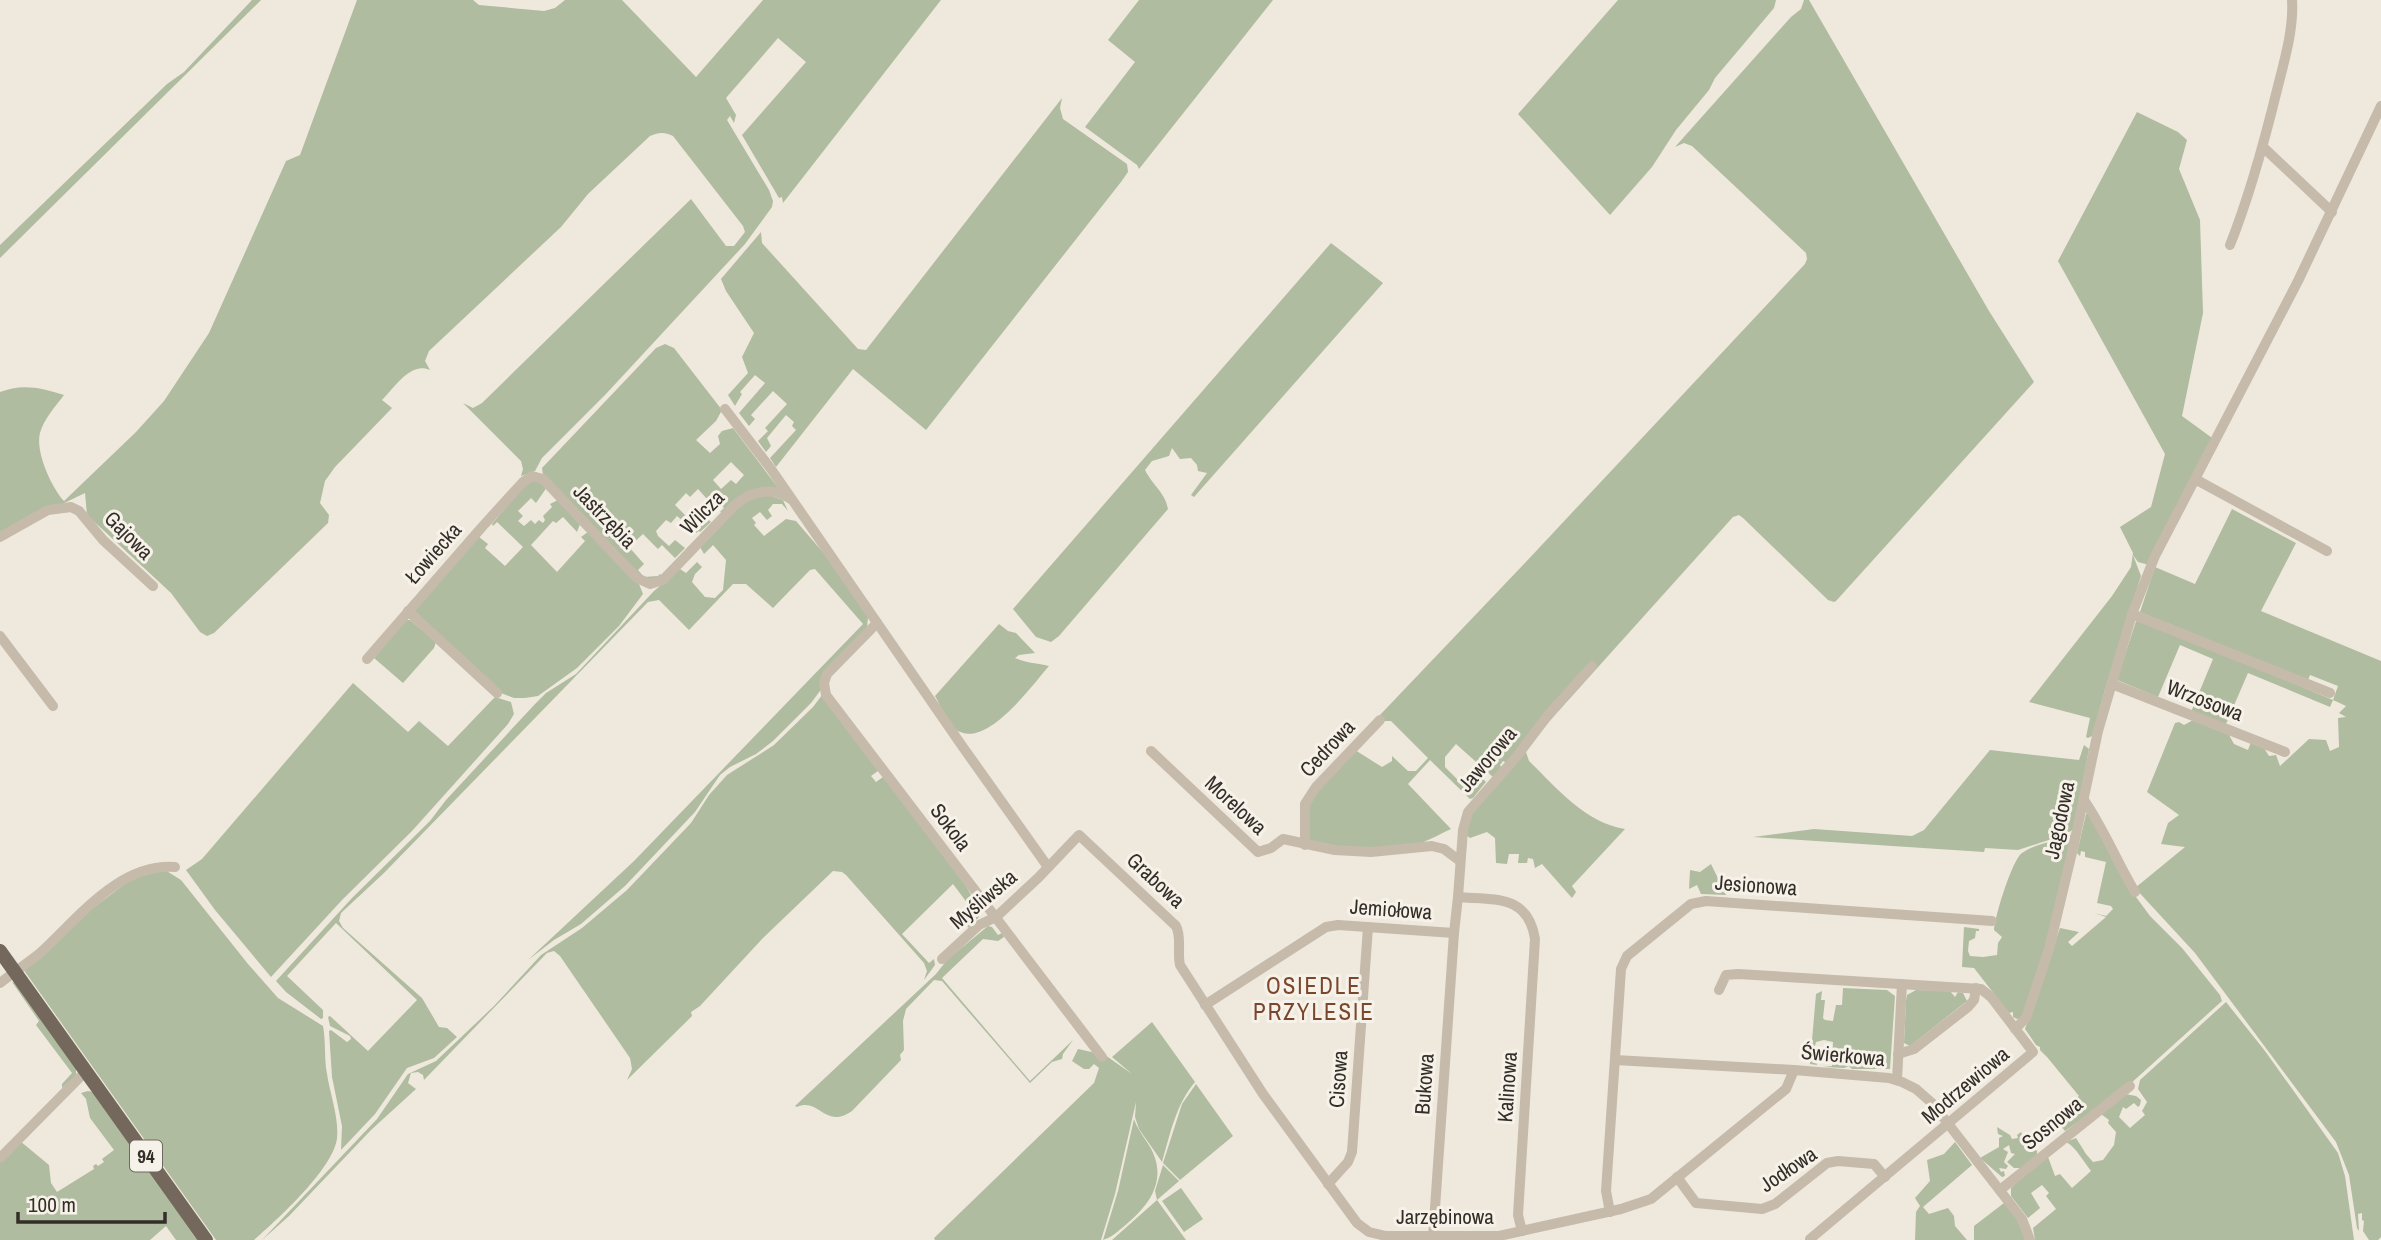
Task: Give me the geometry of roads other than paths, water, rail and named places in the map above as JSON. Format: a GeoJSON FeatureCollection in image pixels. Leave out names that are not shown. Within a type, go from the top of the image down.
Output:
{"type":"FeatureCollection","features":[{"type":"Feature","properties":{"kind":"main road","name":"94"},"geometry":{"type":"LineString","coordinates":[[0,951],[206,1240]]}},
{"type":"Feature","properties":{"kind":"street"},"geometry":{"type":"LineString","coordinates":[[2230,246],[2249,198],[2284,64],[2292,0]]}},
{"type":"Feature","properties":{"kind":"street","name":"Jagodowa"},"geometry":{"type":"LineString","coordinates":[[2015,1029],[2026,1018],[2049,949],[2098,731],[2142,584],[2332,212],[2381,106]]}},
{"type":"Feature","properties":{"kind":"street"},"geometry":{"type":"LineString","coordinates":[[2263,147],[2332,212]]}},
{"type":"Feature","properties":{"kind":"street"},"geometry":{"type":"LineString","coordinates":[[725,408],[1048,867]]}},
{"type":"Feature","properties":{"kind":"street","name":"Jastrzębia"},"geometry":{"type":"LineString","coordinates":[[532,476],[543,479],[637,578],[650,584]]}},
{"type":"Feature","properties":{"kind":"street","name":"Łowiecka"},"geometry":{"type":"LineString","coordinates":[[367,659],[523,482],[532,476]]}},
{"type":"Feature","properties":{"kind":"street"},"geometry":{"type":"LineString","coordinates":[[2195,479],[2327,551]]}},
{"type":"Feature","properties":{"kind":"street","name":"Wilcza"},"geometry":{"type":"LineString","coordinates":[[650,584],[663,580],[734,506],[746,497],[770,491],[785,494],[791,499]]}},
{"type":"Feature","properties":{"kind":"street","name":"Gajowa"},"geometry":{"type":"LineString","coordinates":[[0,537],[48,510],[68,506],[79,511],[103,540],[153,586]]}},
{"type":"Feature","properties":{"kind":"street"},"geometry":{"type":"LineString","coordinates":[[408,611],[497,693]]}},
{"type":"Feature","properties":{"kind":"street"},"geometry":{"type":"LineString","coordinates":[[2132,614],[2330,693]]}},
{"type":"Feature","properties":{"kind":"street","name":"Sokola"},"geometry":{"type":"LineString","coordinates":[[876,622],[831,669],[824,683],[824,691],[1101,1058]]}},
{"type":"Feature","properties":{"kind":"street"},"geometry":{"type":"LineString","coordinates":[[0,636],[53,706]]}},
{"type":"Feature","properties":{"kind":"street","name":"Jaworowa"},"geometry":{"type":"LineString","coordinates":[[1458,897],[1464,824],[1472,807],[1592,666]]}},
{"type":"Feature","properties":{"kind":"street","name":"Wrzosowa"},"geometry":{"type":"LineString","coordinates":[[2112,684],[2285,752]]}},
{"type":"Feature","properties":{"kind":"street","name":"Cedrowa"},"geometry":{"type":"LineString","coordinates":[[1305,845],[1305,804],[1316,788],[1380,720]]}},
{"type":"Feature","properties":{"kind":"street","name":"Morelowa"},"geometry":{"type":"LineString","coordinates":[[1151,751],[1258,852],[1271,848],[1283,839],[1305,845]]}},
{"type":"Feature","properties":{"kind":"street"},"geometry":{"type":"LineString","coordinates":[[2084,800],[2098,820],[2135,892]]}},
{"type":"Feature","properties":{"kind":"street","name":"Myśliwska"},"geometry":{"type":"LineString","coordinates":[[942,959],[979,925],[996,916],[1079,835]]}},
{"type":"Feature","properties":{"kind":"street","name":"Grabowa"},"geometry":{"type":"LineString","coordinates":[[1079,835],[1176,926],[1179,932],[1177,951],[1180,965]]}},
{"type":"Feature","properties":{"kind":"street"},"geometry":{"type":"LineString","coordinates":[[1305,845],[1371,852],[1433,846],[1444,849],[1460,861]]}},
{"type":"Feature","properties":{"kind":"street"},"geometry":{"type":"LineString","coordinates":[[0,983],[122,881],[148,869],[175,867]]}},
{"type":"Feature","properties":{"kind":"street","name":"Jemiołowa"},"geometry":{"type":"LineString","coordinates":[[1205,1006],[1326,927],[1338,925],[1454,933],[1458,897],[1510,901],[1522,910],[1533,925],[1535,946]]}},
{"type":"Feature","properties":{"kind":"street","name":"Jesionowa"},"geometry":{"type":"LineString","coordinates":[[1610,1212],[1606,1191],[1621,970],[1627,956],[1691,904],[1706,901],[1992,921]]}},
{"type":"Feature","properties":{"kind":"street","name":"Cisowa"},"geometry":{"type":"LineString","coordinates":[[1328,1184],[1349,1162],[1352,1152],[1368,927]]}},
{"type":"Feature","properties":{"kind":"street","name":"Bukowa"},"geometry":{"type":"LineString","coordinates":[[1433,1237],[1454,933]]}},
{"type":"Feature","properties":{"kind":"street","name":"Kalinowa"},"geometry":{"type":"LineString","coordinates":[[1522,1231],[1518,1215],[1535,946]]}},
{"type":"Feature","properties":{"kind":"street","name":"Jarzębinowa"},"geometry":{"type":"LineString","coordinates":[[1180,965],[1263,1094],[1357,1223],[1369,1232],[1386,1236],[1499,1236],[1610,1212],[1651,1199],[1786,1089],[1794,1070]]}},
{"type":"Feature","properties":{"kind":"street"},"geometry":{"type":"LineString","coordinates":[[1719,990],[1726,975],[1738,974],[1976,989],[1970,1006],[1914,1049],[1898,1054]]}},
{"type":"Feature","properties":{"kind":"street"},"geometry":{"type":"LineString","coordinates":[[1897,1080],[1902,984]]}},
{"type":"Feature","properties":{"kind":"street","name":"Modrzewiowa"},"geometry":{"type":"LineString","coordinates":[[1810,1239],[2033,1052],[1988,993],[1976,989]]}},
{"type":"Feature","properties":{"kind":"street","name":"Świerkowa"},"geometry":{"type":"LineString","coordinates":[[1615,1060],[1794,1070],[1897,1080],[1924,1096],[2026,1224],[2030,1240]]}},
{"type":"Feature","properties":{"kind":"street"},"geometry":{"type":"LineString","coordinates":[[0,1158],[86,1071]]}},
{"type":"Feature","properties":{"kind":"street","name":"Sosnowa"},"geometry":{"type":"LineString","coordinates":[[2000,1190],[2130,1086]]}},
{"type":"Feature","properties":{"kind":"street","name":"Jodłowa"},"geometry":{"type":"LineString","coordinates":[[1677,1177],[1696,1203],[1762,1209],[1775,1204],[1827,1163],[1838,1160],[1874,1164],[1885,1177]]}},
{"type":"Feature","properties":{"kind":"district","name":"OSIEDLE PRZYLESIE"},"geometry":{"type":"Point","coordinates":[1314,998]}}]}
